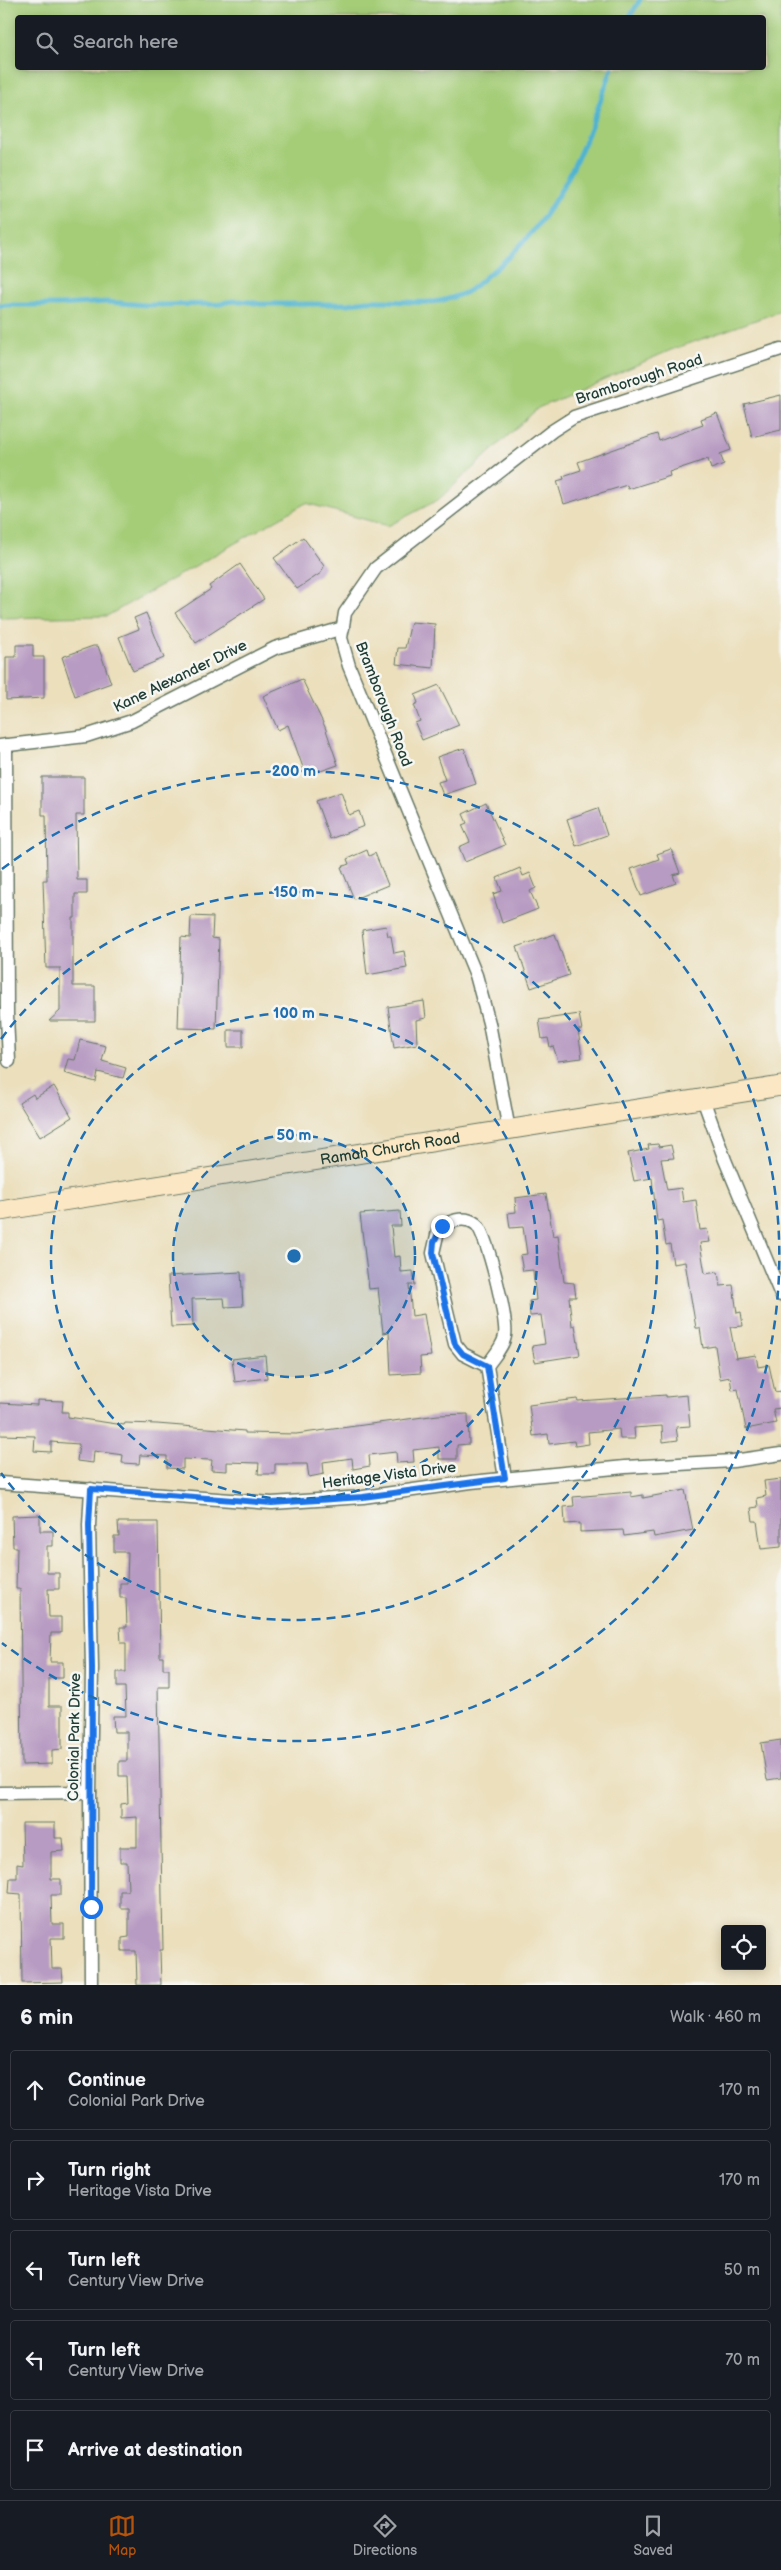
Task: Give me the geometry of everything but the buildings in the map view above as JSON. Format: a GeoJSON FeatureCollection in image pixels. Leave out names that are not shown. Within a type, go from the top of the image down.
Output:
{"type":"FeatureCollection","features":[{"type":"Feature","properties":{"kind":"main road","name":"Ramah Church Road"},"geometry":{"type":"LineString","coordinates":[[0,1211],[781,1086]]}},
{"type":"Feature","properties":{"kind":"street","name":"Bramborough Road"},"geometry":{"type":"LineString","coordinates":[[509,1130],[489,1023],[476,975],[349,666],[341,638],[346,613],[376,568],[552,431],[574,417],[781,349]]}},
{"type":"Feature","properties":{"kind":"street","name":"Kane Alexander Drive"},"geometry":{"type":"LineString","coordinates":[[3,745],[86,736],[132,721],[275,648],[343,628]]}},
{"type":"Feature","properties":{"kind":"street"},"geometry":{"type":"LineString","coordinates":[[3,745],[9,1061]]}},
{"type":"Feature","properties":{"kind":"street"},"geometry":{"type":"LineString","coordinates":[[703,1099],[725,1160],[781,1295]]}},
{"type":"Feature","properties":{"kind":"street"},"geometry":{"type":"LineString","coordinates":[[487,1366],[463,1354],[455,1344],[433,1253],[438,1231],[452,1221],[463,1219],[476,1224],[484,1235],[503,1311],[505,1338],[487,1366],[505,1478]]}},
{"type":"Feature","properties":{"kind":"street","name":"Heritage Vista Drive"},"geometry":{"type":"LineString","coordinates":[[0,1483],[272,1503],[363,1497],[505,1478],[626,1467],[733,1461],[781,1454]]}},
{"type":"Feature","properties":{"kind":"street","name":"Colonial Park Drive"},"geometry":{"type":"LineString","coordinates":[[91,1489],[89,1525],[92,1668],[90,1792],[92,1985]]}},
{"type":"Feature","properties":{"kind":"street"},"geometry":{"type":"LineString","coordinates":[[0,1793],[90,1792]]}},
{"type":"Feature","properties":{"kind":"green space"},"geometry":{"type":"Polygon","coordinates":[[[0,0],[781,0],[781,311],[671,350],[538,408],[438,500],[388,526],[306,503],[107,616],[0,618],[0,0]]]}},
{"type":"Feature","properties":{"kind":"waterway"},"geometry":{"type":"LineString","coordinates":[[631,15],[640,0]]}},
{"type":"Feature","properties":{"kind":"waterway"},"geometry":{"type":"LineString","coordinates":[[0,305],[58,305],[107,302],[146,305],[221,304],[235,301],[260,304],[349,304],[369,301],[433,302],[466,293],[513,253],[534,230],[551,206],[566,181],[591,127],[611,70]]}},
{"type":"Feature","properties":{"kind":"route"},"geometry":{"type":"LineString","coordinates":[[91,1907],[92,1668],[89,1525],[91,1489],[272,1503],[363,1497],[505,1478],[487,1366],[463,1354],[455,1344],[433,1253],[434,1242],[442,1226]]}}]}
